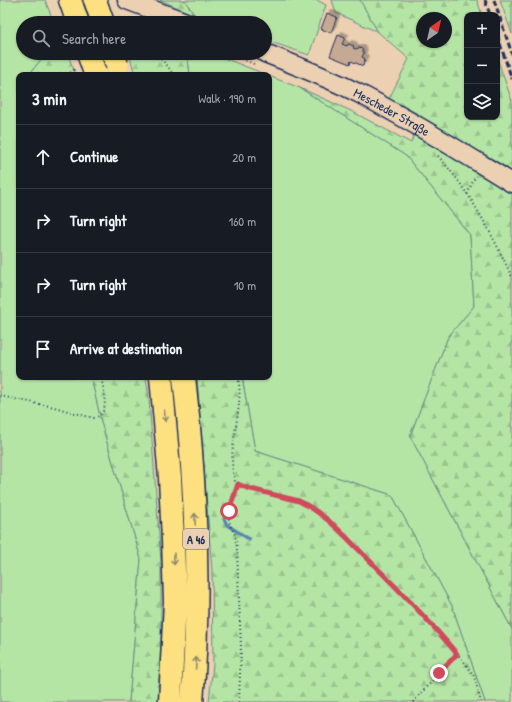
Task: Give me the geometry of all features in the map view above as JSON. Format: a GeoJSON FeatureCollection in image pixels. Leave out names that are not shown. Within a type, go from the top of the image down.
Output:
{"type":"FeatureCollection","features":[{"type":"Feature","properties":{"kind":"highway"},"geometry":{"type":"LineString","coordinates":[[70,0],[76,16]]}},
{"type":"Feature","properties":{"kind":"highway"},"geometry":{"type":"LineString","coordinates":[[95,0],[101,16]]}},
{"type":"Feature","properties":{"kind":"highway","name":"A 46"},"geometry":{"type":"LineString","coordinates":[[161,380],[167,431],[175,601],[170,702]]}},
{"type":"Feature","properties":{"kind":"highway","name":"A 46"},"geometry":{"type":"LineString","coordinates":[[184,380],[190,430],[193,479],[197,592],[196,657],[192,702]]}},
{"type":"Feature","properties":{"kind":"street"},"geometry":{"type":"LineString","coordinates":[[127,0],[169,16]]}},
{"type":"Feature","properties":{"kind":"street","name":"Mescheder Straße"},"geometry":{"type":"LineString","coordinates":[[266,60],[318,74],[363,96],[411,122],[509,181]]}},
{"type":"Feature","properties":{"kind":"path"},"geometry":{"type":"LineString","coordinates":[[163,60],[172,72]]}},
{"type":"Feature","properties":{"kind":"path"},"geometry":{"type":"LineString","coordinates":[[433,152],[446,165],[467,194],[490,231],[512,277]]}},
{"type":"Feature","properties":{"kind":"path"},"geometry":{"type":"LineString","coordinates":[[467,194],[481,165]]}},
{"type":"Feature","properties":{"kind":"path"},"geometry":{"type":"LineString","coordinates":[[0,396],[54,407],[93,418],[99,416],[105,405],[101,380]]}},
{"type":"Feature","properties":{"kind":"path"},"geometry":{"type":"LineString","coordinates":[[238,380],[239,395],[232,462],[234,479],[238,484],[247,488],[299,501],[326,519],[430,622],[466,663],[474,676],[481,702]]}},
{"type":"Feature","properties":{"kind":"path"},"geometry":{"type":"LineString","coordinates":[[238,484],[229,511],[229,519],[235,535],[237,550],[241,647],[239,702]]}},
{"type":"Feature","properties":{"kind":"path"},"geometry":{"type":"LineString","coordinates":[[413,702],[457,654]]}},
{"type":"Feature","properties":{"kind":"green space"},"geometry":{"type":"Polygon","coordinates":[[[0,0],[45,0],[51,16],[16,16],[16,60],[41,60],[32,72],[16,72],[16,380],[92,380],[102,425],[141,559],[129,702],[0,702],[0,0]]]}},
{"type":"Feature","properties":{"kind":"green space"},"geometry":{"type":"Polygon","coordinates":[[[160,0],[184,0],[195,15],[160,0]]]}},
{"type":"Feature","properties":{"kind":"green space"},"geometry":{"type":"Polygon","coordinates":[[[184,0],[317,0],[326,5],[309,55],[272,42],[272,16],[195,15],[184,0]]]}},
{"type":"Feature","properties":{"kind":"green space"},"geometry":{"type":"Polygon","coordinates":[[[332,0],[360,0],[378,32],[336,13],[332,0]]]}},
{"type":"Feature","properties":{"kind":"green space"},"geometry":{"type":"Polygon","coordinates":[[[360,0],[477,0],[481,12],[464,12],[464,120],[500,120],[500,67],[512,101],[512,629],[410,436],[448,337],[474,306],[470,235],[406,156],[300,88],[351,111],[411,143],[420,115],[389,99],[409,59],[378,32],[360,0]]]}},
{"type":"Feature","properties":{"kind":"green space"},"geometry":{"type":"Polygon","coordinates":[[[500,0],[512,0],[512,34],[500,0]]]}},
{"type":"Feature","properties":{"kind":"green space"},"geometry":{"type":"Polygon","coordinates":[[[41,60],[70,60],[75,72],[32,72],[41,60]]]}},
{"type":"Feature","properties":{"kind":"green space"},"geometry":{"type":"Polygon","coordinates":[[[131,60],[188,60],[190,72],[134,72],[131,60]]]}},
{"type":"Feature","properties":{"kind":"green space"},"geometry":{"type":"Polygon","coordinates":[[[188,60],[229,60],[259,72],[190,72],[188,60]]]}},
{"type":"Feature","properties":{"kind":"green space"},"geometry":{"type":"Polygon","coordinates":[[[272,77],[300,88],[406,156],[470,235],[474,306],[448,337],[410,436],[512,629],[512,702],[485,702],[452,606],[392,495],[255,451],[243,380],[272,380],[272,77]]]}},
{"type":"Feature","properties":{"kind":"green space"},"geometry":{"type":"Polygon","coordinates":[[[92,380],[146,380],[161,562],[161,639],[158,702],[129,702],[141,559],[102,425],[92,380]]]}},
{"type":"Feature","properties":{"kind":"green space"},"geometry":{"type":"Polygon","coordinates":[[[197,380],[243,380],[255,451],[392,495],[452,606],[485,702],[209,702],[213,664],[212,571],[197,380]]]}},
{"type":"Feature","properties":{"kind":"building"},"geometry":{"type":"Polygon","coordinates":[[[327,13],[337,17],[331,33],[321,29],[327,13]]]}},
{"type":"Feature","properties":{"kind":"building"},"geometry":{"type":"Polygon","coordinates":[[[338,35],[345,38],[342,44],[354,46],[353,48],[355,49],[362,49],[364,53],[362,57],[365,59],[363,66],[351,61],[350,64],[330,56],[338,35]]]}},
{"type":"Feature","properties":{"kind":"waterway"},"geometry":{"type":"LineString","coordinates":[[224,519],[227,525],[249,539]]}},
{"type":"Feature","properties":{"kind":"railway"},"geometry":{"type":"LineString","coordinates":[[485,0],[489,12]]}},
{"type":"Feature","properties":{"kind":"railway"},"geometry":{"type":"LineString","coordinates":[[494,0],[512,54]]}},
{"type":"Feature","properties":{"kind":"railway"},"geometry":{"type":"LineString","coordinates":[[500,44],[512,79]]}},
{"type":"Feature","properties":{"kind":"route"},"geometry":{"type":"LineString","coordinates":[[229,511],[238,484],[247,488],[299,501],[326,519],[430,622],[457,654],[439,673]]}}]}
